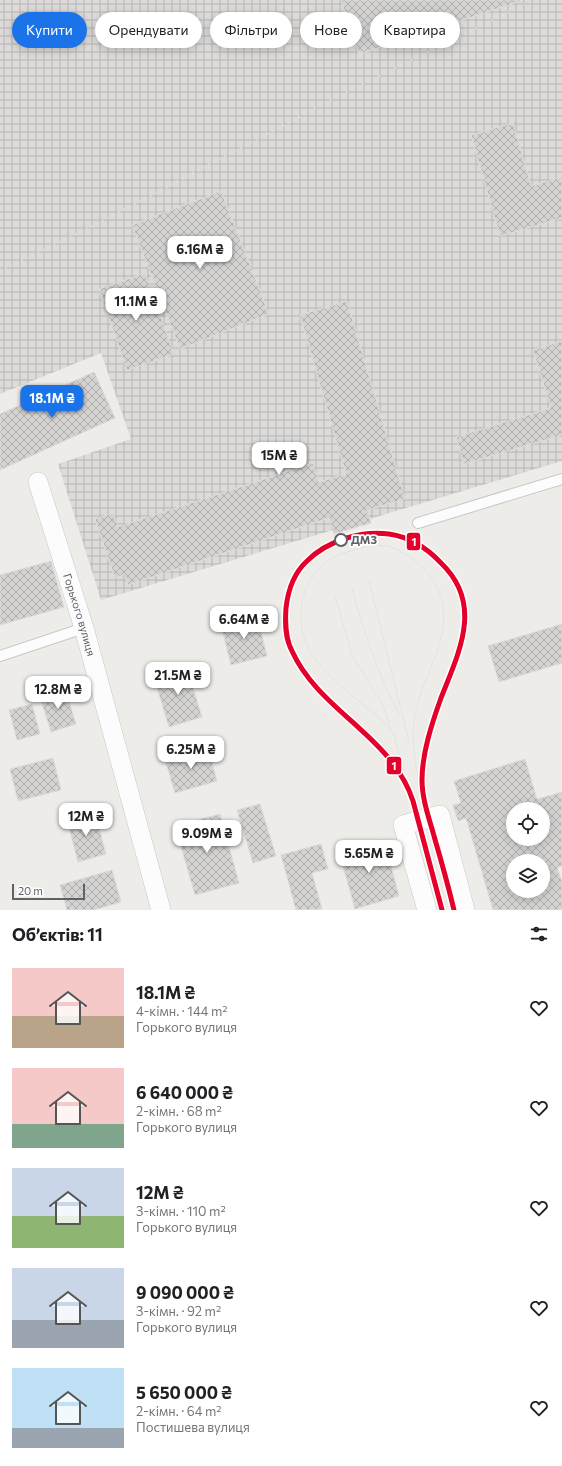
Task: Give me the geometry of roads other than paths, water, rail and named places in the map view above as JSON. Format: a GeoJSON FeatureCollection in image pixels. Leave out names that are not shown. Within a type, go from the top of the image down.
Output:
{"type":"FeatureCollection","features":[{"type":"Feature","properties":{"kind":"street","name":"Горького вулиця"},"geometry":{"type":"LineString","coordinates":[[38,482],[84,628],[161,910]]}},
{"type":"Feature","properties":{"kind":"street"},"geometry":{"type":"LineString","coordinates":[[427,910],[403,825],[440,815],[465,910]]}},
{"type":"Feature","properties":{"kind":"lane"},"geometry":{"type":"LineString","coordinates":[[418,522],[562,479]]}},
{"type":"Feature","properties":{"kind":"lane"},"geometry":{"type":"LineString","coordinates":[[0,656],[84,628]]}},
{"type":"Feature","properties":{"kind":"tram line"},"geometry":{"type":"LineString","coordinates":[[411,796],[394,735],[381,719],[325,671],[315,659],[307,645],[302,630],[301,613],[304,594],[314,575],[329,560],[341,554],[368,546],[376,545],[396,549],[418,563],[434,582],[440,594],[443,606],[444,619],[440,643],[422,690],[414,720],[414,752],[422,793]]}},
{"type":"Feature","properties":{"kind":"tram line"},"geometry":{"type":"LineString","coordinates":[[369,581],[409,742]]}},
{"type":"Feature","properties":{"kind":"tram line"},"geometry":{"type":"LineString","coordinates":[[352,588],[372,652],[384,683],[399,714]]}},
{"type":"Feature","properties":{"kind":"tram line"},"geometry":{"type":"LineString","coordinates":[[335,596],[352,655],[382,704],[391,728]]}},
{"type":"Feature","properties":{"kind":"railway"},"geometry":{"type":"LineString","coordinates":[[0,271],[97,224],[338,96],[535,0]]}},
{"type":"Feature","properties":{"kind":"place","name":"ДМЗ"},"geometry":{"type":"Point","coordinates":[341,540]}}]}
